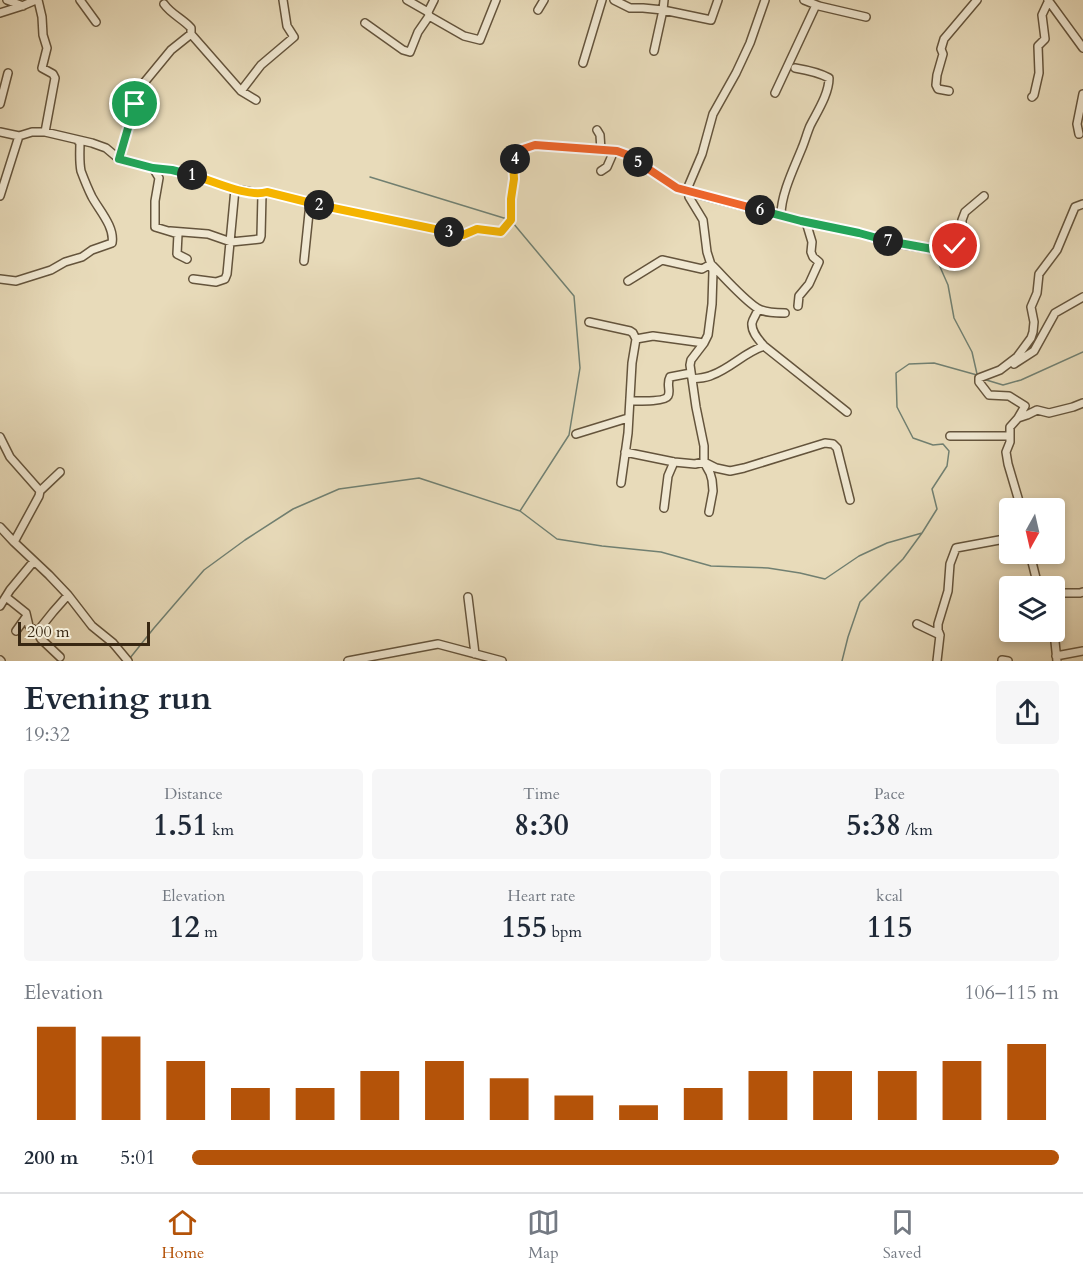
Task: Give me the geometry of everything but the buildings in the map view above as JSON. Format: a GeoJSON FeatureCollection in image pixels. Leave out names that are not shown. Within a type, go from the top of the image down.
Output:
{"type":"FeatureCollection","features":[{"type":"Feature","properties":{"kind":"street"},"geometry":{"type":"LineString","coordinates":[[7,0],[23,6]]}},
{"type":"Feature","properties":{"kind":"street"},"geometry":{"type":"LineString","coordinates":[[0,13],[37,0],[47,48],[42,68],[53,74],[55,78],[45,132]]}},
{"type":"Feature","properties":{"kind":"street"},"geometry":{"type":"LineString","coordinates":[[80,0],[96,22]]}},
{"type":"Feature","properties":{"kind":"street"},"geometry":{"type":"LineString","coordinates":[[241,91],[261,65],[294,37],[288,26],[283,0]]}},
{"type":"Feature","properties":{"kind":"street"},"geometry":{"type":"LineString","coordinates":[[407,0],[464,36],[480,40],[496,0]]}},
{"type":"Feature","properties":{"kind":"street"},"geometry":{"type":"LineString","coordinates":[[364,23],[403,50],[410,52],[434,0]]}},
{"type":"Feature","properties":{"kind":"street"},"geometry":{"type":"LineString","coordinates":[[538,10],[544,0]]}},
{"type":"Feature","properties":{"kind":"street"},"geometry":{"type":"LineString","coordinates":[[583,63],[602,0]]}},
{"type":"Feature","properties":{"kind":"street"},"geometry":{"type":"LineString","coordinates":[[614,0],[630,8],[663,10],[711,20],[718,0]]}},
{"type":"Feature","properties":{"kind":"street"},"geometry":{"type":"LineString","coordinates":[[654,51],[664,0]]}},
{"type":"Feature","properties":{"kind":"street"},"geometry":{"type":"LineString","coordinates":[[709,512],[713,491],[712,480],[704,462],[704,446],[690,365],[708,332],[713,272],[707,252],[703,220],[688,192],[713,114],[750,43],[765,0]]}},
{"type":"Feature","properties":{"kind":"street"},"geometry":{"type":"LineString","coordinates":[[804,0],[866,17]]}},
{"type":"Feature","properties":{"kind":"street"},"geometry":{"type":"LineString","coordinates":[[949,91],[938,88],[936,85],[944,39],[977,0]]}},
{"type":"Feature","properties":{"kind":"street"},"geometry":{"type":"LineString","coordinates":[[1032,97],[1039,73],[1038,46],[1045,39],[1042,15],[1049,0],[1082,44]]}},
{"type":"Feature","properties":{"kind":"street"},"geometry":{"type":"LineString","coordinates":[[164,4],[174,15],[185,21],[191,28],[191,34],[241,91],[256,100]]}},
{"type":"Feature","properties":{"kind":"street"},"geometry":{"type":"LineString","coordinates":[[775,93],[816,5]]}},
{"type":"Feature","properties":{"kind":"street"},"geometry":{"type":"LineString","coordinates":[[119,159],[143,84],[171,50],[191,34]]}},
{"type":"Feature","properties":{"kind":"street"},"geometry":{"type":"LineString","coordinates":[[781,215],[790,175],[829,83],[829,78],[824,75],[795,68]]}},
{"type":"Feature","properties":{"kind":"street"},"geometry":{"type":"LineString","coordinates":[[0,104],[8,73]]}},
{"type":"Feature","properties":{"kind":"street"},"geometry":{"type":"LineString","coordinates":[[1079,134],[1077,124],[1083,94]]}},
{"type":"Feature","properties":{"kind":"street"},"geometry":{"type":"LineString","coordinates":[[597,130],[602,150]]}},
{"type":"Feature","properties":{"kind":"street"},"geometry":{"type":"LineString","coordinates":[[0,132],[20,136],[32,132],[45,132],[106,148],[119,159],[189,174],[235,189],[262,194],[267,192],[463,235],[477,229],[501,232],[511,220],[513,163],[520,150],[535,145],[614,151],[628,155],[672,185],[688,192],[892,243],[949,252],[962,233],[962,220],[965,212],[984,196]]}},
{"type":"Feature","properties":{"kind":"street"},"geometry":{"type":"LineString","coordinates":[[0,196],[20,136]]}},
{"type":"Feature","properties":{"kind":"street"},"geometry":{"type":"LineString","coordinates":[[0,279],[16,281],[51,270],[112,243],[113,236],[108,224],[92,197],[82,172],[80,142],[77,140]]}},
{"type":"Feature","properties":{"kind":"street"},"geometry":{"type":"LineString","coordinates":[[601,171],[607,167],[614,151]]}},
{"type":"Feature","properties":{"kind":"street"},"geometry":{"type":"LineString","coordinates":[[153,168],[159,178],[154,201],[155,227],[178,234],[177,254],[187,259]]}},
{"type":"Feature","properties":{"kind":"street"},"geometry":{"type":"LineString","coordinates":[[193,279],[216,282],[225,279],[231,242],[235,189]]}},
{"type":"Feature","properties":{"kind":"street"},"geometry":{"type":"LineString","coordinates":[[170,231],[208,234],[231,242],[260,239],[262,194]]}},
{"type":"Feature","properties":{"kind":"street"},"geometry":{"type":"LineString","coordinates":[[304,261],[310,203]]}},
{"type":"Feature","properties":{"kind":"street"},"geometry":{"type":"LineString","coordinates":[[1018,498],[1006,452],[1009,445],[1010,427],[1024,406],[1009,396],[989,395],[979,378],[1004,367],[1020,355],[1033,332],[1034,321],[1031,307],[1037,293],[1039,274],[1057,250],[1075,207],[1083,204]]}},
{"type":"Feature","properties":{"kind":"street"},"geometry":{"type":"LineString","coordinates":[[798,306],[799,296],[809,284],[819,262],[811,252],[812,242],[807,222]]}},
{"type":"Feature","properties":{"kind":"street"},"geometry":{"type":"LineString","coordinates":[[628,281],[662,260],[702,269],[711,264]]}},
{"type":"Feature","properties":{"kind":"street"},"geometry":{"type":"LineString","coordinates":[[711,264],[758,309],[785,314]]}},
{"type":"Feature","properties":{"kind":"street"},"geometry":{"type":"LineString","coordinates":[[1004,367],[1024,359],[1034,351],[1055,313],[1083,297]]}},
{"type":"Feature","properties":{"kind":"street"},"geometry":{"type":"LineString","coordinates":[[758,309],[753,320],[753,331],[764,346],[848,412]]}},
{"type":"Feature","properties":{"kind":"street"},"geometry":{"type":"LineString","coordinates":[[589,322],[630,331],[636,339],[621,483]]}},
{"type":"Feature","properties":{"kind":"street"},"geometry":{"type":"LineString","coordinates":[[636,339],[653,336],[702,343]]}},
{"type":"Feature","properties":{"kind":"street"},"geometry":{"type":"LineString","coordinates":[[630,401],[649,402],[664,399],[669,394],[667,383],[670,377],[711,376],[755,349],[764,346]]}},
{"type":"Feature","properties":{"kind":"street"},"geometry":{"type":"LineString","coordinates":[[1018,418],[1037,410],[1049,413],[1083,403]]}},
{"type":"Feature","properties":{"kind":"street"},"geometry":{"type":"LineString","coordinates":[[576,434],[628,418]]}},
{"type":"Feature","properties":{"kind":"street"},"geometry":{"type":"LineString","coordinates":[[950,436],[1010,436]]}},
{"type":"Feature","properties":{"kind":"street"},"geometry":{"type":"LineString","coordinates":[[0,437],[10,457],[40,491]]}},
{"type":"Feature","properties":{"kind":"street"},"geometry":{"type":"LineString","coordinates":[[625,452],[674,462],[695,464],[704,462],[730,471],[825,443],[833,444],[837,448],[850,500]]}},
{"type":"Feature","properties":{"kind":"street"},"geometry":{"type":"LineString","coordinates":[[664,508],[668,476],[674,462]]}},
{"type":"Feature","properties":{"kind":"street"},"geometry":{"type":"LineString","coordinates":[[14,542],[40,491],[60,472]]}},
{"type":"Feature","properties":{"kind":"street"},"geometry":{"type":"LineString","coordinates":[[0,527],[68,595],[92,626],[113,643],[128,661]]}},
{"type":"Feature","properties":{"kind":"street"},"geometry":{"type":"LineString","coordinates":[[937,661],[940,635],[938,624],[948,591],[950,564],[957,548],[999,540]]}},
{"type":"Feature","properties":{"kind":"street"},"geometry":{"type":"LineString","coordinates":[[0,606],[34,561]]}},
{"type":"Feature","properties":{"kind":"street"},"geometry":{"type":"LineString","coordinates":[[1065,593],[1083,592]]}},
{"type":"Feature","properties":{"kind":"street"},"geometry":{"type":"LineString","coordinates":[[37,632],[68,595]]}},
{"type":"Feature","properties":{"kind":"street"},"geometry":{"type":"LineString","coordinates":[[6,597],[26,613],[29,626],[60,657]]}},
{"type":"Feature","properties":{"kind":"street"},"geometry":{"type":"LineString","coordinates":[[468,597],[475,654]]}},
{"type":"Feature","properties":{"kind":"street"},"geometry":{"type":"LineString","coordinates":[[16,631],[27,617]]}},
{"type":"Feature","properties":{"kind":"street"},"geometry":{"type":"LineString","coordinates":[[917,624],[940,635]]}},
{"type":"Feature","properties":{"kind":"street"},"geometry":{"type":"LineString","coordinates":[[1055,642],[1057,659],[1083,651]]}},
{"type":"Feature","properties":{"kind":"street"},"geometry":{"type":"LineString","coordinates":[[348,661],[438,644],[502,661]]}},
{"type":"Feature","properties":{"kind":"street"},"geometry":{"type":"LineString","coordinates":[[1002,661],[1008,661]]}},
{"type":"Feature","properties":{"kind":"waterway"},"geometry":{"type":"LineString","coordinates":[[370,177],[507,219]]}},
{"type":"Feature","properties":{"kind":"waterway"},"geometry":{"type":"LineString","coordinates":[[513,223],[574,296],[580,368],[569,435],[520,511]]}},
{"type":"Feature","properties":{"kind":"waterway"},"geometry":{"type":"LineString","coordinates":[[933,253],[948,285],[954,318],[972,352],[977,374]]}},
{"type":"Feature","properties":{"kind":"waterway"},"geometry":{"type":"LineString","coordinates":[[983,379],[1003,385],[1021,380],[1083,352]]}},
{"type":"Feature","properties":{"kind":"waterway"},"geometry":{"type":"LineString","coordinates":[[842,661],[860,602],[903,559],[922,533],[937,509],[932,489],[947,466],[949,451],[943,444],[933,445],[913,438],[897,407],[896,373],[909,364],[934,363],[977,375]]}},
{"type":"Feature","properties":{"kind":"waterway"},"geometry":{"type":"LineString","coordinates":[[130,658],[204,570],[293,509],[339,489],[419,478],[520,511],[557,539],[661,552],[711,566],[768,568],[825,579],[859,556],[887,543],[922,533]]}},
{"type":"Feature","properties":{"kind":"route"},"geometry":{"type":"LineString","coordinates":[[135,104],[119,159],[198,176],[235,189],[262,194],[267,192],[463,235],[477,229],[501,232],[511,220],[513,163],[520,150],[535,145],[617,151],[628,155],[672,185],[688,192],[892,243],[949,252],[955,246]]}}]}
